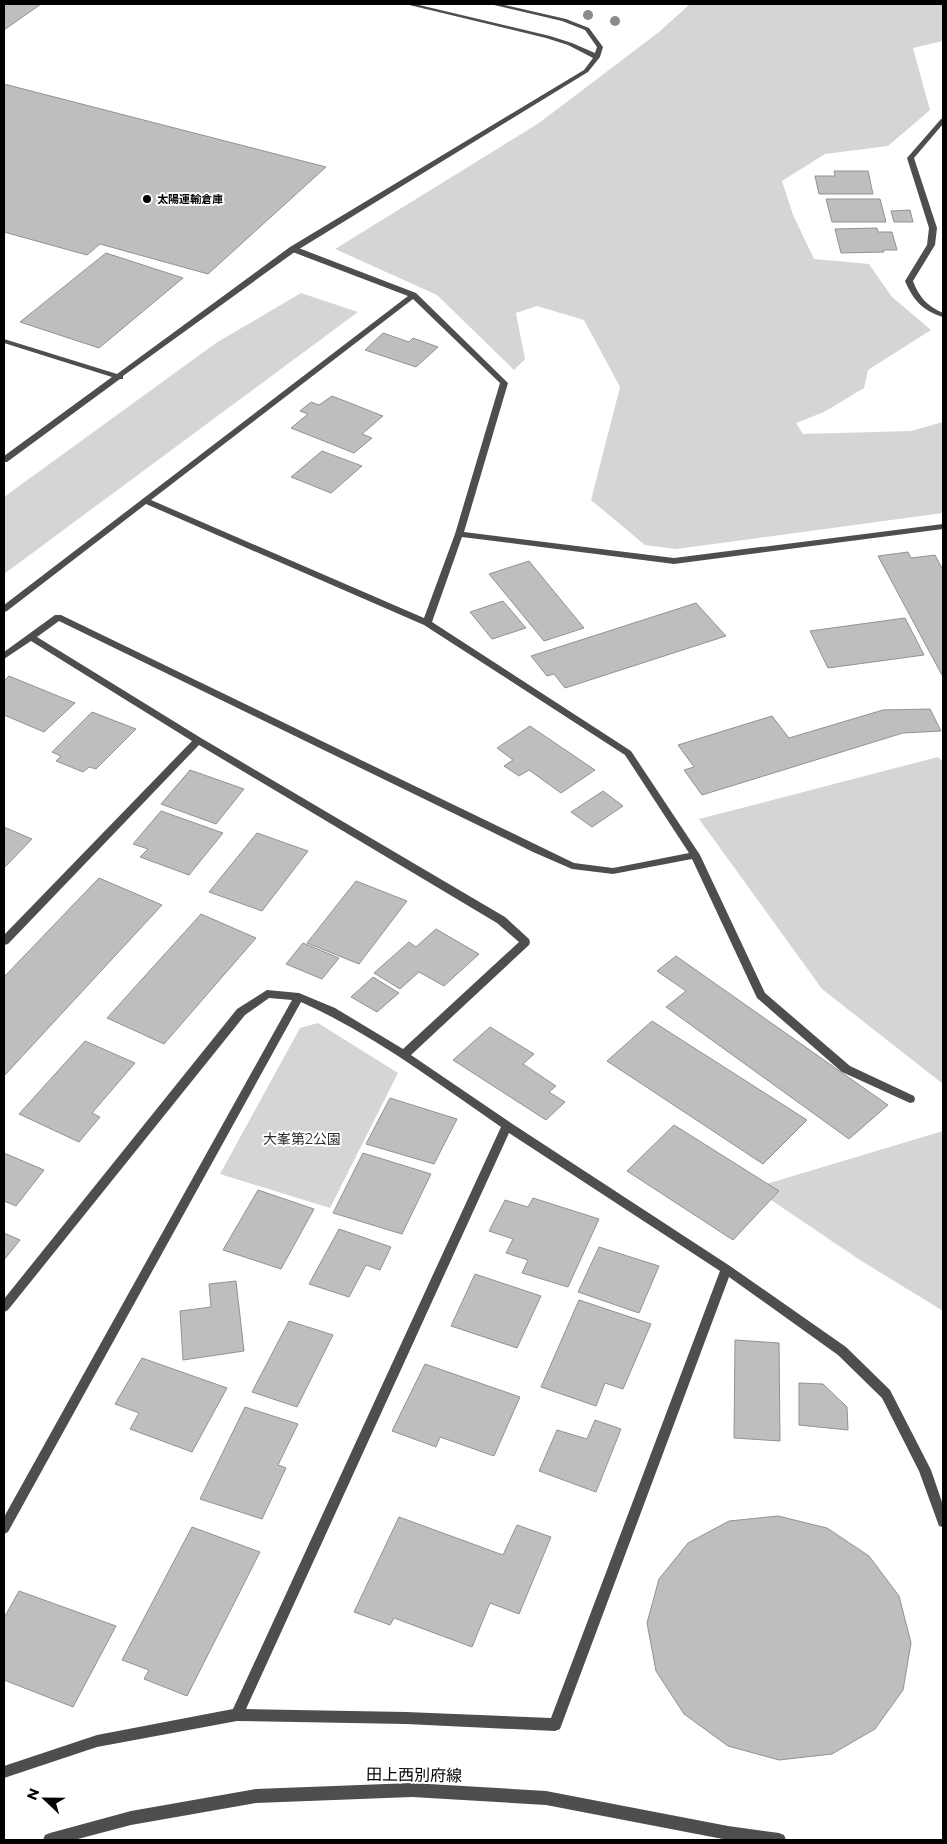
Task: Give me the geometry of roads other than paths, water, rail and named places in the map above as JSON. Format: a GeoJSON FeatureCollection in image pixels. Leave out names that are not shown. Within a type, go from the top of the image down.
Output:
{"type":"FeatureCollection","features":[{"type":"Feature","properties":{"kind":"street"},"geometry":{"type":"LineString","coordinates":[[408,4],[548,37],[570,44],[597,57]]}},
{"type":"Feature","properties":{"kind":"street"},"geometry":{"type":"LineString","coordinates":[[4,460],[293,249],[586,71],[597,57],[600,47],[587,30],[564,20],[494,4]]}},
{"type":"Feature","properties":{"kind":"street"},"geometry":{"type":"LineString","coordinates":[[943,120],[910,158],[933,228],[931,245],[909,281],[915,299],[930,310],[943,314]]}},
{"type":"Feature","properties":{"kind":"street"},"geometry":{"type":"LineString","coordinates":[[293,249],[413,295],[504,383],[459,534],[427,623]]}},
{"type":"Feature","properties":{"kind":"street"},"geometry":{"type":"LineString","coordinates":[[4,610],[413,295]]}},
{"type":"Feature","properties":{"kind":"street"},"geometry":{"type":"LineString","coordinates":[[4,342],[120,377]]}},
{"type":"Feature","properties":{"kind":"street"},"geometry":{"type":"LineString","coordinates":[[146,501],[427,623],[628,753],[695,855],[761,995],[846,1069],[910,1099]]}},
{"type":"Feature","properties":{"kind":"street"},"geometry":{"type":"LineString","coordinates":[[459,534],[674,561],[943,526]]}},
{"type":"Feature","properties":{"kind":"street"},"geometry":{"type":"LineString","coordinates":[[4,656],[58,617],[572,866],[613,871],[695,855]]}},
{"type":"Feature","properties":{"kind":"street"},"geometry":{"type":"LineString","coordinates":[[32,637],[198,740],[501,920],[525,942],[404,1055]]}},
{"type":"Feature","properties":{"kind":"street"},"geometry":{"type":"LineString","coordinates":[[4,940],[198,740]]}},
{"type":"Feature","properties":{"kind":"street"},"geometry":{"type":"LineString","coordinates":[[4,1307],[242,1012],[267,994],[299,997],[331,1011],[404,1055],[506,1126],[726,1269],[842,1351],[886,1394],[926,1470],[943,1522]]}},
{"type":"Feature","properties":{"kind":"street"},"geometry":{"type":"LineString","coordinates":[[4,1528],[299,997]]}},
{"type":"Feature","properties":{"kind":"street"},"geometry":{"type":"LineString","coordinates":[[237,1715],[506,1126]]}},
{"type":"Feature","properties":{"kind":"street"},"geometry":{"type":"LineString","coordinates":[[4,1772],[97,1741],[237,1715],[406,1718],[555,1725],[726,1269]]}},
{"type":"Feature","properties":{"kind":"street","name":"田上西別府線"},"geometry":{"type":"LineString","coordinates":[[50,1840],[131,1818],[256,1796],[412,1790],[546,1798],[728,1833],[779,1840]]}},
{"type":"Feature","properties":{"kind":"place","name":"太陽運輸倉庫"},"geometry":{"type":"Point","coordinates":[147,199]}},
{"type":"Feature","properties":{"kind":"park label","name":"大峯第2公園"},"geometry":{"type":"Point","coordinates":[302,1139]}}]}
